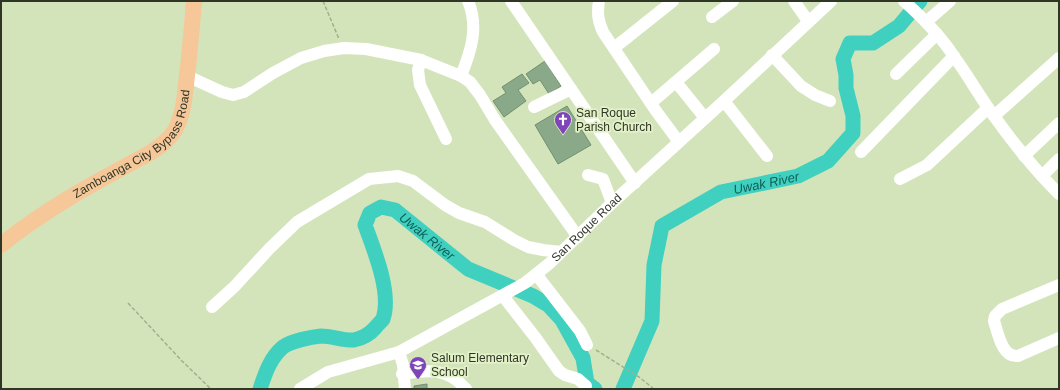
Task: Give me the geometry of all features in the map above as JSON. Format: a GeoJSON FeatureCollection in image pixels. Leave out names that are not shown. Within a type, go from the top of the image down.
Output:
{"type":"FeatureCollection","features":[{"type":"Feature","properties":{"kind":"main road","name":"Zamboanga City Bypass Road"},"geometry":{"type":"LineString","coordinates":[[1,245],[56,204],[162,145],[176,128],[183,104],[187,76],[194,1]]}},
{"type":"Feature","properties":{"kind":"street"},"geometry":{"type":"LineString","coordinates":[[461,76],[470,54],[473,34],[473,20],[468,1]]}},
{"type":"Feature","properties":{"kind":"street"},"geometry":{"type":"LineString","coordinates":[[511,1],[635,183]]}},
{"type":"Feature","properties":{"kind":"street"},"geometry":{"type":"LineString","coordinates":[[599,1],[597,12],[598,22],[603,32],[650,103],[679,142]]}},
{"type":"Feature","properties":{"kind":"street"},"geometry":{"type":"LineString","coordinates":[[614,48],[673,1]]}},
{"type":"Feature","properties":{"kind":"street"},"geometry":{"type":"LineString","coordinates":[[712,17],[733,1]]}},
{"type":"Feature","properties":{"kind":"street"},"geometry":{"type":"LineString","coordinates":[[794,1],[808,21]]}},
{"type":"Feature","properties":{"kind":"street","name":"San Roque Road"},"geometry":{"type":"LineString","coordinates":[[300,389],[328,372],[399,352],[525,283],[562,252],[612,203],[724,101],[830,1]]}},
{"type":"Feature","properties":{"kind":"street"},"geometry":{"type":"LineString","coordinates":[[926,22],[950,1]]}},
{"type":"Feature","properties":{"kind":"street"},"geometry":{"type":"LineString","coordinates":[[906,3],[918,13],[937,34],[954,56],[991,112],[1024,156],[1059,194]]}},
{"type":"Feature","properties":{"kind":"street"},"geometry":{"type":"LineString","coordinates":[[896,74],[937,34]]}},
{"type":"Feature","properties":{"kind":"street"},"geometry":{"type":"LineString","coordinates":[[187,76],[222,92],[233,95],[244,92],[273,73],[301,58],[324,51],[344,48],[366,49],[421,60],[461,76],[470,82],[480,95],[495,120],[578,237]]}},
{"type":"Feature","properties":{"kind":"street"},"geometry":{"type":"LineString","coordinates":[[650,103],[714,49]]}},
{"type":"Feature","properties":{"kind":"street"},"geometry":{"type":"LineString","coordinates":[[772,55],[801,86],[815,95],[830,101]]}},
{"type":"Feature","properties":{"kind":"street"},"geometry":{"type":"LineString","coordinates":[[861,152],[954,56]]}},
{"type":"Feature","properties":{"kind":"street"},"geometry":{"type":"LineString","coordinates":[[900,179],[927,165],[1059,58]]}},
{"type":"Feature","properties":{"kind":"street"},"geometry":{"type":"LineString","coordinates":[[421,60],[418,70],[420,85],[446,139]]}},
{"type":"Feature","properties":{"kind":"street"},"geometry":{"type":"LineString","coordinates":[[676,82],[705,118]]}},
{"type":"Feature","properties":{"kind":"street"},"geometry":{"type":"LineString","coordinates":[[534,107],[571,88]]}},
{"type":"Feature","properties":{"kind":"street"},"geometry":{"type":"LineString","coordinates":[[724,101],[767,156]]}},
{"type":"Feature","properties":{"kind":"street"},"geometry":{"type":"LineString","coordinates":[[1024,156],[1059,123]]}},
{"type":"Feature","properties":{"kind":"street"},"geometry":{"type":"LineString","coordinates":[[1042,176],[1059,159]]}},
{"type":"Feature","properties":{"kind":"street"},"geometry":{"type":"LineString","coordinates":[[588,175],[603,180],[612,203]]}},
{"type":"Feature","properties":{"kind":"street"},"geometry":{"type":"LineString","coordinates":[[212,307],[234,287],[269,249],[297,222],[369,179],[398,176],[413,181],[450,208],[459,213],[485,222],[514,240],[535,248],[562,252]]}},
{"type":"Feature","properties":{"kind":"street"},"geometry":{"type":"LineString","coordinates":[[536,274],[580,331],[587,345]]}},
{"type":"Feature","properties":{"kind":"street"},"geometry":{"type":"LineString","coordinates":[[1059,285],[1002,309],[995,316],[994,321],[1005,349],[1010,355],[1018,356],[1059,338]]}},
{"type":"Feature","properties":{"kind":"street"},"geometry":{"type":"LineString","coordinates":[[507,294],[559,371],[565,375],[578,379],[586,386]]}},
{"type":"Feature","properties":{"kind":"street"},"geometry":{"type":"LineString","coordinates":[[399,352],[405,389]]}},
{"type":"Feature","properties":{"kind":"street"},"geometry":{"type":"LineString","coordinates":[[402,374],[423,371],[441,371],[460,382],[466,389]]}},
{"type":"Feature","properties":{"kind":"path"},"geometry":{"type":"LineString","coordinates":[[322,1],[344,48]]}},
{"type":"Feature","properties":{"kind":"path"},"geometry":{"type":"LineString","coordinates":[[128,303],[210,389]]}},
{"type":"Feature","properties":{"kind":"path"},"geometry":{"type":"LineString","coordinates":[[587,345],[589,348],[596,349],[622,367],[640,377],[654,389]]}},
{"type":"Feature","properties":{"kind":"building"},"geometry":{"type":"Polygon","coordinates":[[[545,61],[561,86],[549,94],[540,80],[533,84],[526,74],[545,61]]]}},
{"type":"Feature","properties":{"kind":"building"},"geometry":{"type":"Polygon","coordinates":[[[522,74],[529,83],[518,90],[526,101],[504,117],[493,101],[506,93],[502,87],[522,74]]]}},
{"type":"Feature","properties":{"kind":"building","name":"San Roque Parish Church"},"geometry":{"type":"Polygon","coordinates":[[[567,106],[591,145],[558,164],[535,125],[567,106]]]}},
{"type":"Feature","properties":{"kind":"building"},"geometry":{"type":"Polygon","coordinates":[[[427,384],[427,389],[414,389],[414,386],[427,384]]]}},
{"type":"Feature","properties":{"kind":"waterway","name":"Uwak River"},"geometry":{"type":"LineString","coordinates":[[623,389],[652,321],[654,265],[662,226],[721,192],[798,176],[828,161],[853,133],[853,116],[846,88],[846,75],[843,59],[850,43],[873,43],[899,26],[920,1]]}},
{"type":"Feature","properties":{"kind":"waterway","name":"Uwak River"},"geometry":{"type":"LineString","coordinates":[[260,389],[271,361],[283,347],[301,340],[321,336],[354,340],[366,336],[383,319],[385,309],[384,284],[365,225],[370,213],[381,207],[395,210],[468,269],[533,296],[548,305],[562,320],[583,358],[587,383],[595,389]]}},
{"type":"Feature","properties":{"kind":"place","name":"San Roque Parish Church"},"geometry":{"type":"Point","coordinates":[563,135]}},
{"type":"Feature","properties":{"kind":"place","name":"Salum Elementary School"},"geometry":{"type":"Point","coordinates":[418,380]}}]}
